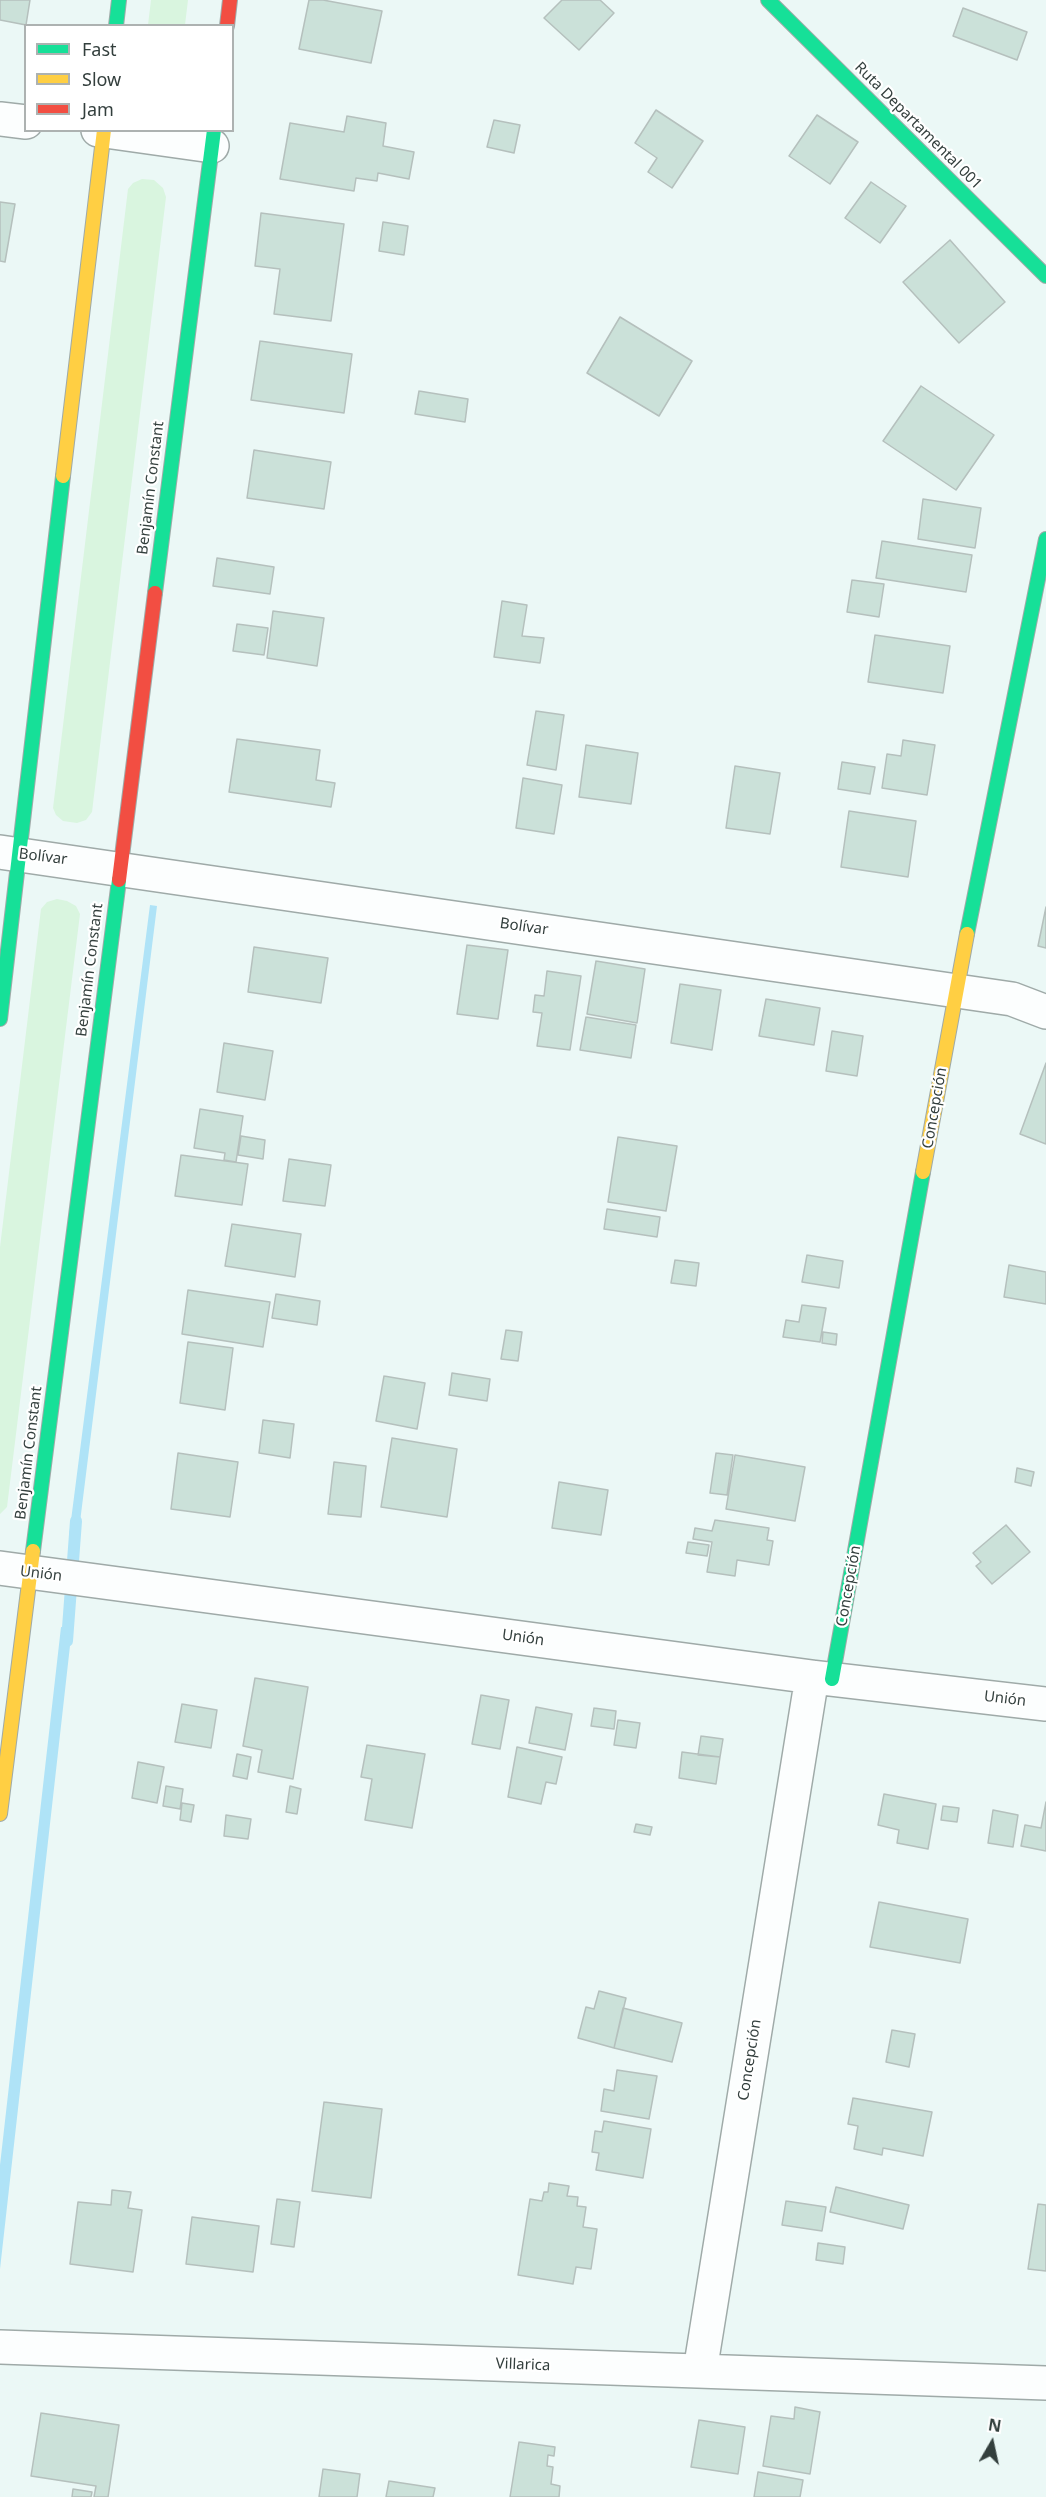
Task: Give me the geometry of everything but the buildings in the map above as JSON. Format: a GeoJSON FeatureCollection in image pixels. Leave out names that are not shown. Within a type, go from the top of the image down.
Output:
{"type":"FeatureCollection","features":[{"type":"Feature","properties":{"kind":"street"},"geometry":{"type":"LineString","coordinates":[[116,24],[119,0]]}},
{"type":"Feature","properties":{"kind":"street"},"geometry":{"type":"LineString","coordinates":[[227,24],[230,0]]}},
{"type":"Feature","properties":{"kind":"street","name":"Ruta Departamental 001"},"geometry":{"type":"LineString","coordinates":[[768,0],[1046,276]]}},
{"type":"Feature","properties":{"kind":"street"},"geometry":{"type":"LineString","coordinates":[[0,119],[24,122]]}},
{"type":"Feature","properties":{"kind":"street"},"geometry":{"type":"LineString","coordinates":[[0,1019],[10,853],[104,132]]}},
{"type":"Feature","properties":{"kind":"street"},"geometry":{"type":"LineString","coordinates":[[120,132],[213,138]]}},
{"type":"Feature","properties":{"kind":"street","name":"Benjamín Constant"},"geometry":{"type":"LineString","coordinates":[[0,1815],[15,1570],[120,867],[213,138]]}},
{"type":"Feature","properties":{"kind":"street","name":"Concepción"},"geometry":{"type":"LineString","coordinates":[[699,2371],[822,1678],[1046,539]]}},
{"type":"Feature","properties":{"kind":"street","name":"Bolívar"},"geometry":{"type":"LineString","coordinates":[[10,853],[120,867],[956,990],[1012,999],[1046,1012]]}},
{"type":"Feature","properties":{"kind":"street","name":"Unión"},"geometry":{"type":"LineString","coordinates":[[15,1570],[822,1678],[1046,1704]]}},
{"type":"Feature","properties":{"kind":"street","name":"Villarica"},"geometry":{"type":"LineString","coordinates":[[0,2346],[1046,2383]]}},
{"type":"Feature","properties":{"kind":"green space"},"geometry":{"type":"Polygon","coordinates":[[[151,0],[188,0],[185,24],[148,24],[151,0]]]}},
{"type":"Feature","properties":{"kind":"green space"},"geometry":{"type":"Polygon","coordinates":[[[142,179],[154,180],[163,188],[166,197],[92,812],[86,820],[77,823],[63,821],[56,815],[53,808],[128,189],[133,183],[142,179]]]}},
{"type":"Feature","properties":{"kind":"green space"},"geometry":{"type":"Polygon","coordinates":[[[57,899],[76,906],[80,914],[7,1507],[0,1514],[0,1247],[41,909],[47,902],[57,899]]]}},
{"type":"Feature","properties":{"kind":"water"},"geometry":{"type":"Polygon","coordinates":[[[150,905],[157,906],[78,1538],[69,1536],[150,905]]]}},
{"type":"Feature","properties":{"kind":"water"},"geometry":{"type":"Polygon","coordinates":[[[61,1627],[72,1628],[0,2269],[0,2165],[61,1627]]]}},
{"type":"Feature","properties":{"kind":"waterway"},"geometry":{"type":"LineString","coordinates":[[67,1641],[76,1521]]}},
{"type":"Feature","properties":{"kind":"traffic: fast"},"geometry":{"type":"LineString","coordinates":[[116,24],[119,0]]}},
{"type":"Feature","properties":{"kind":"traffic: fast"},"geometry":{"type":"LineString","coordinates":[[768,0],[1046,276]]}},
{"type":"Feature","properties":{"kind":"traffic: fast"},"geometry":{"type":"LineString","coordinates":[[155,593],[214,132]]}},
{"type":"Feature","properties":{"kind":"traffic: fast"},"geometry":{"type":"LineString","coordinates":[[0,1019],[63,476]]}},
{"type":"Feature","properties":{"kind":"traffic: fast"},"geometry":{"type":"LineString","coordinates":[[967,934],[1046,539]]}},
{"type":"Feature","properties":{"kind":"traffic: fast"},"geometry":{"type":"LineString","coordinates":[[33,1551],[119,880]]}},
{"type":"Feature","properties":{"kind":"traffic: fast"},"geometry":{"type":"LineString","coordinates":[[832,1679],[923,1172]]}},
{"type":"Feature","properties":{"kind":"traffic: slow"},"geometry":{"type":"LineString","coordinates":[[63,476],[104,132]]}},
{"type":"Feature","properties":{"kind":"traffic: slow"},"geometry":{"type":"LineString","coordinates":[[923,1172],[967,934]]}},
{"type":"Feature","properties":{"kind":"traffic: slow"},"geometry":{"type":"LineString","coordinates":[[0,1814],[33,1551]]}},
{"type":"Feature","properties":{"kind":"traffic: jam"},"geometry":{"type":"LineString","coordinates":[[227,24],[230,0]]}},
{"type":"Feature","properties":{"kind":"traffic: jam"},"geometry":{"type":"LineString","coordinates":[[119,880],[155,593]]}}]}
